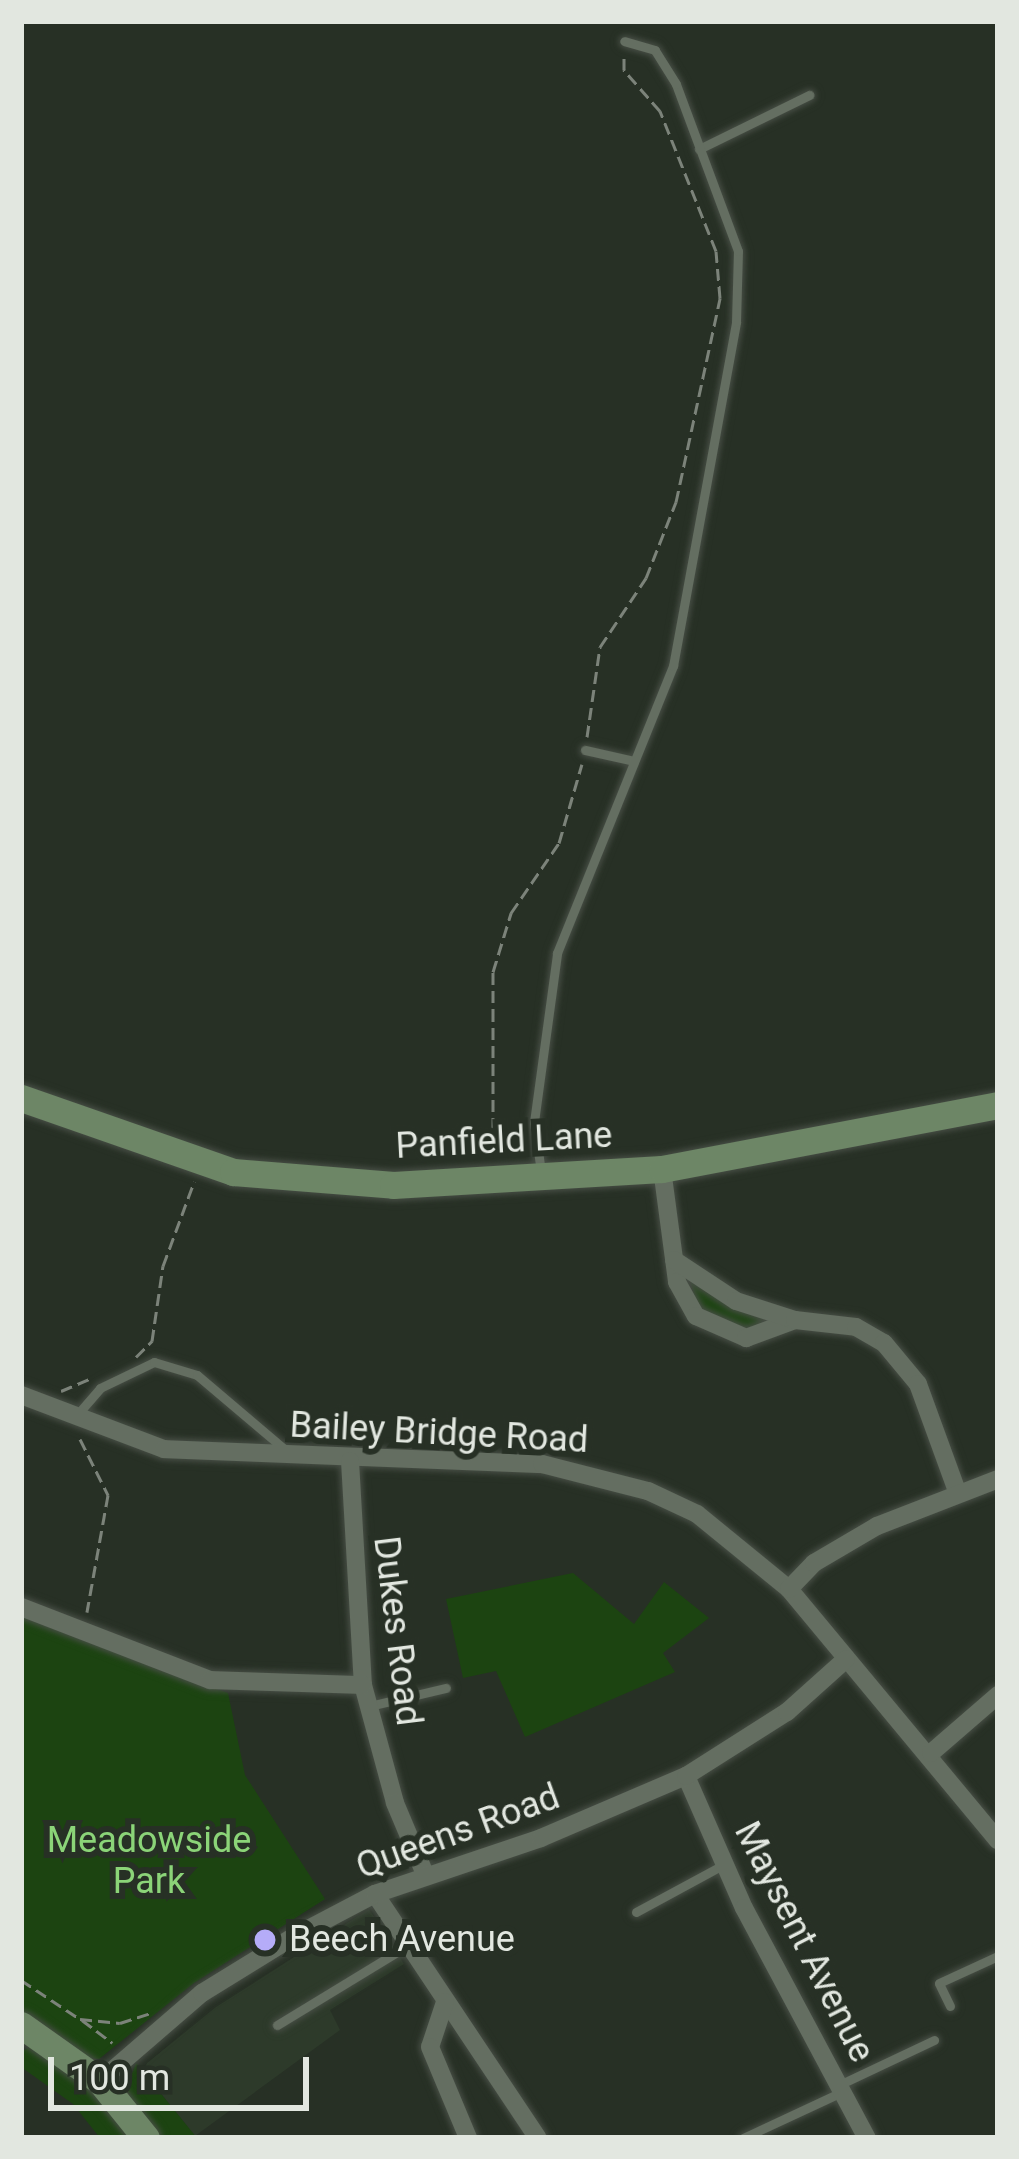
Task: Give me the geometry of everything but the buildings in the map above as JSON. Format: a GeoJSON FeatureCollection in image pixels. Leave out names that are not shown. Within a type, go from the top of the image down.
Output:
{"type":"FeatureCollection","features":[{"type":"Feature","properties":{"kind":"street","name":"Panfield Lane"},"geometry":{"type":"LineString","coordinates":[[21,1098],[200,1164],[393,1185],[662,1169],[998,1105]]}},
{"type":"Feature","properties":{"kind":"street"},"geometry":{"type":"LineString","coordinates":[[662,1169],[683,1300],[711,1329],[746,1338],[795,1320]]}},
{"type":"Feature","properties":{"kind":"street"},"geometry":{"type":"LineString","coordinates":[[674,1260],[736,1301],[795,1320],[856,1327],[897,1355],[918,1384],[958,1494]]}},
{"type":"Feature","properties":{"kind":"street","name":"Bailey Bridge Road"},"geometry":{"type":"LineString","coordinates":[[28,1399],[73,1420],[164,1449],[294,1460],[596,1472],[697,1514],[789,1589],[931,1753],[998,1841]]}},
{"type":"Feature","properties":{"kind":"street","name":"Dukes Road"},"geometry":{"type":"LineString","coordinates":[[350,1461],[363,1684],[394,1803],[425,1874]]}},
{"type":"Feature","properties":{"kind":"street"},"geometry":{"type":"LineString","coordinates":[[789,1589],[814,1563],[877,1526],[998,1479]]}},
{"type":"Feature","properties":{"kind":"street"},"geometry":{"type":"LineString","coordinates":[[21,1607],[83,1636],[238,1686],[363,1684]]}},
{"type":"Feature","properties":{"kind":"street","name":"Queens Road"},"geometry":{"type":"LineString","coordinates":[[100,2081],[171,2018],[246,1965],[375,1894],[559,1832],[686,1776],[787,1712],[846,1659]]}},
{"type":"Feature","properties":{"kind":"street"},"geometry":{"type":"LineString","coordinates":[[931,1753],[998,1695]]}},
{"type":"Feature","properties":{"kind":"street","name":"Maysent Avenue"},"geometry":{"type":"LineString","coordinates":[[686,1776],[723,1865],[866,2138]]}},
{"type":"Feature","properties":{"kind":"street"},"geometry":{"type":"LineString","coordinates":[[375,1894],[538,2138]]}},
{"type":"Feature","properties":{"kind":"street"},"geometry":{"type":"LineString","coordinates":[[445,2002],[430,2047],[468,2138]]}},
{"type":"Feature","properties":{"kind":"street"},"geometry":{"type":"LineString","coordinates":[[22,2027],[100,2081],[146,2138]]}},
{"type":"Feature","properties":{"kind":"lane"},"geometry":{"type":"LineString","coordinates":[[542,1178],[534,1122],[557,952],[673,666],[736,322],[738,251],[699,148],[655,50],[624,41]]}},
{"type":"Feature","properties":{"kind":"lane"},"geometry":{"type":"LineString","coordinates":[[699,148],[808,95]]}},
{"type":"Feature","properties":{"kind":"lane"},"geometry":{"type":"LineString","coordinates":[[585,750],[634,761]]}},
{"type":"Feature","properties":{"kind":"lane"},"geometry":{"type":"LineString","coordinates":[[73,1420],[100,1388],[154,1362],[197,1375],[279,1437],[294,1460]]}},
{"type":"Feature","properties":{"kind":"lane"},"geometry":{"type":"LineString","coordinates":[[369,1706],[446,1688]]}},
{"type":"Feature","properties":{"kind":"lane"},"geometry":{"type":"LineString","coordinates":[[636,1912],[723,1865]]}},
{"type":"Feature","properties":{"kind":"lane"},"geometry":{"type":"LineString","coordinates":[[277,2025],[406,1946]]}},
{"type":"Feature","properties":{"kind":"lane"},"geometry":{"type":"LineString","coordinates":[[950,2006],[940,1983],[998,1956]]}},
{"type":"Feature","properties":{"kind":"lane"},"geometry":{"type":"LineString","coordinates":[[743,2138],[934,2040]]}},
{"type":"Feature","properties":{"kind":"path"},"geometry":{"type":"LineString","coordinates":[[508,1180],[493,1130],[493,972],[511,913],[560,843],[585,750],[600,646],[646,578],[676,502],[720,298],[716,251],[660,111],[624,70],[624,41]]}},
{"type":"Feature","properties":{"kind":"path"},"geometry":{"type":"LineString","coordinates":[[130,1365],[152,1341],[163,1266],[200,1164]]}},
{"type":"Feature","properties":{"kind":"path"},"geometry":{"type":"LineString","coordinates":[[28,1399],[93,1377]]}},
{"type":"Feature","properties":{"kind":"path"},"geometry":{"type":"LineString","coordinates":[[73,1420],[108,1495],[83,1636]]}},
{"type":"Feature","properties":{"kind":"path"},"geometry":{"type":"LineString","coordinates":[[21,1981],[128,2056]]}},
{"type":"Feature","properties":{"kind":"path"},"geometry":{"type":"LineString","coordinates":[[80,2019],[120,2023],[160,2008],[171,2018]]}},
{"type":"Feature","properties":{"kind":"shaded area"},"geometry":{"type":"Polygon","coordinates":[[[369,1909],[404,1964],[330,2010],[340,2030],[195,2136],[143,2071],[147,2063],[216,2007],[369,1909]]]}},
{"type":"Feature","properties":{"kind":"green space"},"geometry":{"type":"Polygon","coordinates":[[[690,1281],[724,1303],[773,1316],[752,1332],[700,1314],[690,1281]]]}},
{"type":"Feature","properties":{"kind":"green space"},"geometry":{"type":"Polygon","coordinates":[[[573,1573],[634,1624],[664,1582],[709,1618],[663,1653],[675,1672],[525,1737],[496,1671],[463,1678],[446,1599],[573,1573]]]}},
{"type":"Feature","properties":{"kind":"green space","name":"Meadowside Park"},"geometry":{"type":"Polygon","coordinates":[[[21,1614],[228,1693],[245,1775],[325,1899],[194,1983],[99,2059],[85,2058],[21,2012],[21,1614]]]}},
{"type":"Feature","properties":{"kind":"green space"},"geometry":{"type":"Polygon","coordinates":[[[33,2045],[99,2094],[134,2138],[100,2138],[73,2104],[21,2067],[21,2052],[33,2045]]]}},
{"type":"Feature","properties":{"kind":"green space"},"geometry":{"type":"Polygon","coordinates":[[[136,2063],[197,2138],[158,2138],[126,2090],[136,2063]]]}},
{"type":"Feature","properties":{"kind":"place","name":"Beech Avenue"},"geometry":{"type":"Point","coordinates":[265,1940]}}]}
